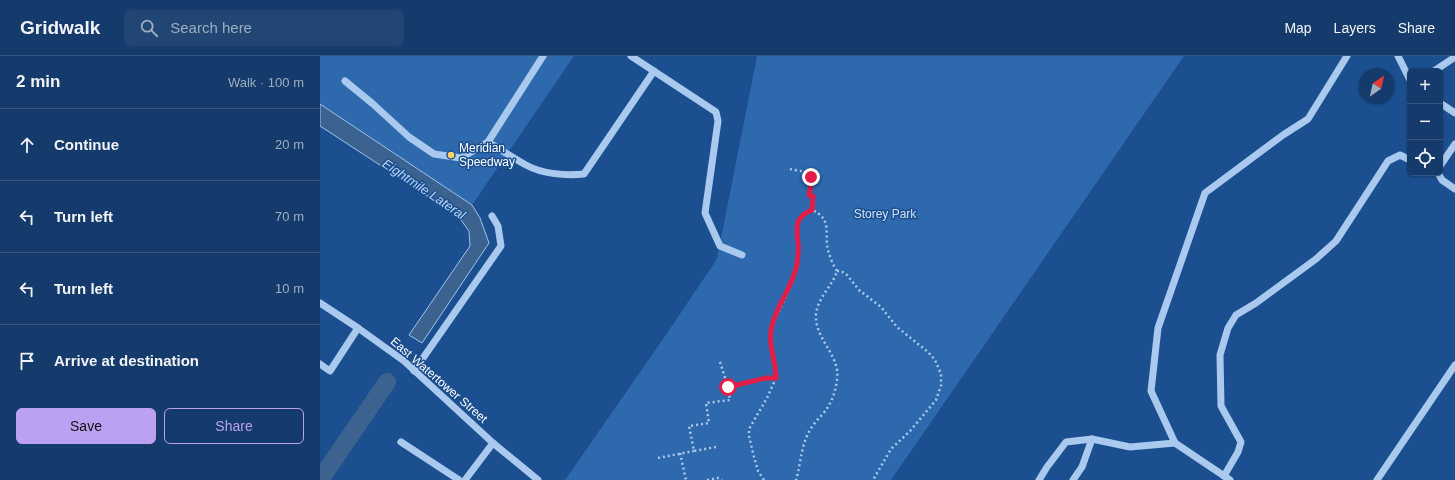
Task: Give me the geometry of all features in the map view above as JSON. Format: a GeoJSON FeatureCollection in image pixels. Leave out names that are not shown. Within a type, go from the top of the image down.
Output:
{"type":"FeatureCollection","features":[{"type":"Feature","properties":{"kind":"street"},"geometry":{"type":"LineString","coordinates":[[345,81],[409,137],[434,154],[461,158],[488,142],[543,56]]}},
{"type":"Feature","properties":{"kind":"street"},"geometry":{"type":"LineString","coordinates":[[632,56],[716,112],[718,121],[705,213],[720,246],[742,255]]}},
{"type":"Feature","properties":{"kind":"street"},"geometry":{"type":"LineString","coordinates":[[1348,56],[1308,119],[1283,135],[1205,193],[1158,328],[1151,392],[1175,443],[1227,478],[1241,442],[1221,406],[1220,355],[1228,328],[1236,315],[1256,303],[1298,272],[1336,241],[1388,161],[1400,155],[1407,158]]}},
{"type":"Feature","properties":{"kind":"street"},"geometry":{"type":"LineString","coordinates":[[1398,56],[1407,74]]}},
{"type":"Feature","properties":{"kind":"street"},"geometry":{"type":"LineString","coordinates":[[1438,68],[1455,57]]}},
{"type":"Feature","properties":{"kind":"street"},"geometry":{"type":"LineString","coordinates":[[488,142],[527,166],[571,176],[584,174],[654,71]]}},
{"type":"Feature","properties":{"kind":"street"},"geometry":{"type":"LineString","coordinates":[[1442,104],[1455,113]]}},
{"type":"Feature","properties":{"kind":"street"},"geometry":{"type":"LineString","coordinates":[[1443,162],[1455,144]]}},
{"type":"Feature","properties":{"kind":"street"},"geometry":{"type":"LineString","coordinates":[[1440,176],[1442,180],[1455,189]]}},
{"type":"Feature","properties":{"kind":"street"},"geometry":{"type":"LineString","coordinates":[[414,371],[501,246],[498,226],[492,216]]}},
{"type":"Feature","properties":{"kind":"street","name":"East Watertower Street"},"geometry":{"type":"LineString","coordinates":[[320,303],[388,349],[493,443],[538,480]]}},
{"type":"Feature","properties":{"kind":"street"},"geometry":{"type":"LineString","coordinates":[[320,364],[330,371],[358,328]]}},
{"type":"Feature","properties":{"kind":"street"},"geometry":{"type":"LineString","coordinates":[[1378,480],[1455,365]]}},
{"type":"Feature","properties":{"kind":"street"},"geometry":{"type":"LineString","coordinates":[[1039,480],[1066,442],[1092,439],[1130,447],[1175,443]]}},
{"type":"Feature","properties":{"kind":"street"},"geometry":{"type":"LineString","coordinates":[[1073,480],[1082,467],[1092,439]]}},
{"type":"Feature","properties":{"kind":"street"},"geometry":{"type":"LineString","coordinates":[[401,442],[459,480]]}},
{"type":"Feature","properties":{"kind":"street"},"geometry":{"type":"LineString","coordinates":[[465,480],[493,443]]}},
{"type":"Feature","properties":{"kind":"path"},"geometry":{"type":"LineString","coordinates":[[790,169],[805,172],[811,177],[812,181],[809,195],[813,196],[812,210]]}},
{"type":"Feature","properties":{"kind":"path"},"geometry":{"type":"LineString","coordinates":[[764,480],[758,471],[754,458],[749,429],[767,398],[776,378],[770,341],[772,326],[793,281],[798,253],[796,233],[797,225],[800,218],[806,212],[812,210],[818,212],[826,225],[828,251],[837,271],[831,284],[823,295],[816,315],[819,333],[836,363],[838,377],[835,392],[830,404],[810,430],[803,446],[796,480]]}},
{"type":"Feature","properties":{"kind":"path"},"geometry":{"type":"LineString","coordinates":[[837,271],[841,271],[847,275],[859,290],[881,307],[897,327],[928,352],[935,360],[941,374],[942,386],[936,400],[891,449],[873,480]]}},
{"type":"Feature","properties":{"kind":"path"},"geometry":{"type":"LineString","coordinates":[[694,451],[689,426],[709,423],[706,403],[730,400],[728,387],[720,362]]}},
{"type":"Feature","properties":{"kind":"path"},"geometry":{"type":"LineString","coordinates":[[728,387],[766,378],[776,378]]}},
{"type":"Feature","properties":{"kind":"path"},"geometry":{"type":"LineString","coordinates":[[658,458],[716,447]]}},
{"type":"Feature","properties":{"kind":"path"},"geometry":{"type":"LineString","coordinates":[[680,453],[686,480]]}},
{"type":"Feature","properties":{"kind":"path"},"geometry":{"type":"LineString","coordinates":[[707,480],[718,478],[722,480]]}},
{"type":"Feature","properties":{"kind":"green space","name":"Meridian Speedway"},"geometry":{"type":"Polygon","coordinates":[[[320,56],[574,56],[472,205],[320,104],[320,56]]]}},
{"type":"Feature","properties":{"kind":"green space","name":"Storey Park"},"geometry":{"type":"Polygon","coordinates":[[[757,56],[1184,56],[891,480],[565,480],[717,259],[757,56]]]}},
{"type":"Feature","properties":{"kind":"water","name":"Eightmile Lateral"},"geometry":{"type":"Polygon","coordinates":[[[320,104],[472,205],[480,218],[489,243],[422,343],[409,335],[470,246],[469,231],[458,216],[320,126],[320,104]]]}},
{"type":"Feature","properties":{"kind":"waterway","name":"Eightmile Lateral"},"geometry":{"type":"LineString","coordinates":[[320,480],[387,382]]}},
{"type":"Feature","properties":{"kind":"place","name":"Meridian Speedway"},"geometry":{"type":"Point","coordinates":[451,155]}},
{"type":"Feature","properties":{"kind":"route"},"geometry":{"type":"LineString","coordinates":[[728,387],[766,378],[776,378],[770,341],[772,326],[777,312],[793,281],[798,253],[796,233],[797,225],[800,218],[806,212],[812,210],[813,196],[809,195],[812,181],[811,177]]}}]}
